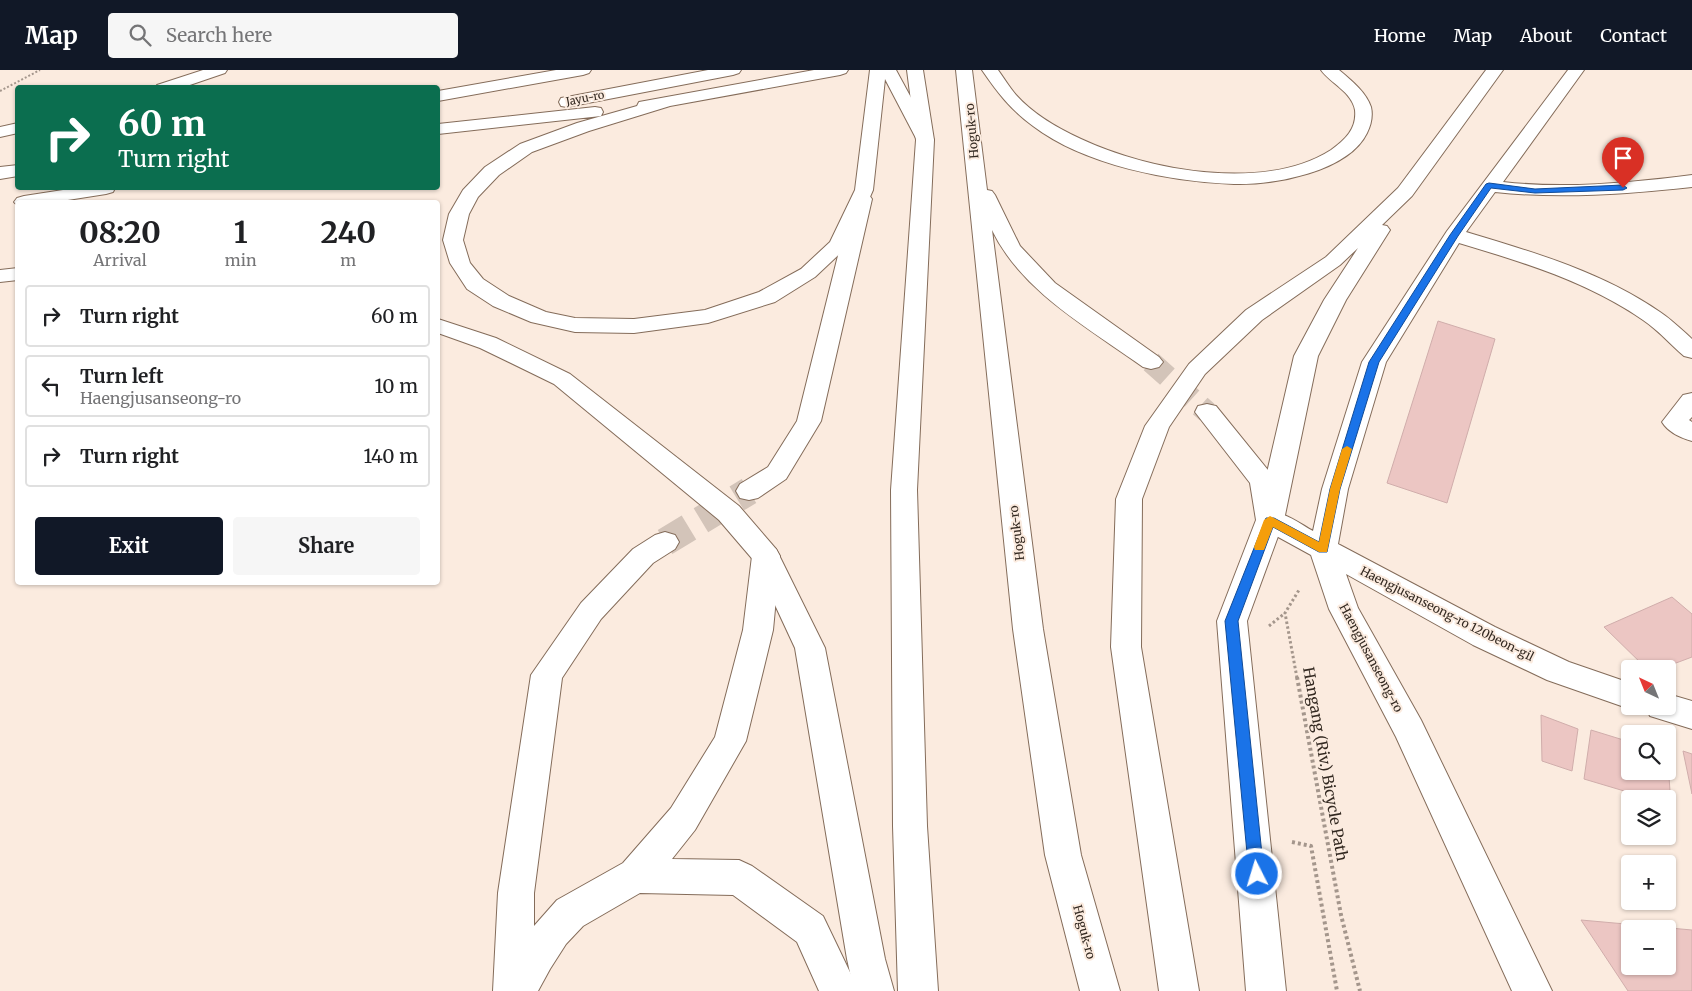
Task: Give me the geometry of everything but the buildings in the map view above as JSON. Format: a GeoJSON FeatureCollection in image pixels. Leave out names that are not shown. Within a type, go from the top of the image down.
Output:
{"type":"FeatureCollection","features":[{"type":"Feature","properties":{"kind":"main road"},"geometry":{"type":"LineString","coordinates":[[172,85],[219,70]]}},
{"type":"Feature","properties":{"kind":"main road"},"geometry":{"type":"LineString","coordinates":[[440,96],[583,70]]}},
{"type":"Feature","properties":{"kind":"main road","name":"Jayu-ro"},"geometry":{"type":"LineString","coordinates":[[440,128],[733,70]]}},
{"type":"Feature","properties":{"kind":"main road"},"geometry":{"type":"LineString","coordinates":[[840,70],[663,104],[583,127],[526,148],[492,171],[470,194],[459,214],[453,240],[460,263],[475,284],[501,301],[539,317],[575,325],[634,326],[708,316],[767,297],[808,273],[839,244],[864,190]]}},
{"type":"Feature","properties":{"kind":"main road"},"geometry":{"type":"LineString","coordinates":[[749,491],[777,473],[809,421],[864,190],[878,70]]}},
{"type":"Feature","properties":{"kind":"main road"},"geometry":{"type":"LineString","coordinates":[[888,70],[925,140]]}},
{"type":"Feature","properties":{"kind":"main road"},"geometry":{"type":"LineString","coordinates":[[915,70],[925,140],[904,490],[910,826],[918,991]]}},
{"type":"Feature","properties":{"kind":"main road","name":"Hoguk-ro"},"geometry":{"type":"LineString","coordinates":[[964,70],[1031,649],[1063,856],[1100,991]]}},
{"type":"Feature","properties":{"kind":"main road"},"geometry":{"type":"LineString","coordinates":[[990,70],[1012,102],[1039,124],[1071,141],[1111,158],[1163,171],[1223,178],[1271,176],[1303,169],[1311,167],[1344,150],[1362,130],[1363,109],[1351,90],[1329,70]]}},
{"type":"Feature","properties":{"kind":"main road"},"geometry":{"type":"LineString","coordinates":[[1323,549],[1335,489],[1374,362],[1454,235],[1576,70]]}},
{"type":"Feature","properties":{"kind":"main road"},"geometry":{"type":"LineString","coordinates":[[1266,991],[1232,621],[1270,520],[1306,356],[1335,300],[1404,192],[1490,73]]}},
{"type":"Feature","properties":{"kind":"main road"},"geometry":{"type":"LineString","coordinates":[[440,128],[663,104]]}},
{"type":"Feature","properties":{"kind":"main road"},"geometry":{"type":"LineString","coordinates":[[0,132],[15,129]]}},
{"type":"Feature","properties":{"kind":"main road"},"geometry":{"type":"LineString","coordinates":[[0,173],[15,170]]}},
{"type":"Feature","properties":{"kind":"main road"},"geometry":{"type":"LineString","coordinates":[[976,175],[1011,248],[1047,288],[1151,362]]}},
{"type":"Feature","properties":{"kind":"main road"},"geometry":{"type":"LineString","coordinates":[[1489,186],[1535,191],[1641,187],[1692,181]]}},
{"type":"Feature","properties":{"kind":"main road"},"geometry":{"type":"LineString","coordinates":[[38,200],[95,190]]}},
{"type":"Feature","properties":{"kind":"main road"},"geometry":{"type":"LineString","coordinates":[[1179,991],[1126,647],[1129,499],[1158,426],[1197,370],[1254,315],[1333,261],[1404,192]]}},
{"type":"Feature","properties":{"kind":"main road"},"geometry":{"type":"LineString","coordinates":[[1454,235],[1515,254],[1608,290],[1653,316],[1692,351]]}},
{"type":"Feature","properties":{"kind":"main road"},"geometry":{"type":"LineString","coordinates":[[0,276],[15,274]]}},
{"type":"Feature","properties":{"kind":"main road"},"geometry":{"type":"LineString","coordinates":[[440,327],[488,344],[562,379],[729,514],[766,556],[810,648],[866,959],[874,991]]}},
{"type":"Feature","properties":{"kind":"main road"},"geometry":{"type":"LineString","coordinates":[[1692,401],[1674,422],[1692,433]]}},
{"type":"Feature","properties":{"kind":"main road"},"geometry":{"type":"LineString","coordinates":[[1207,412],[1263,481],[1270,520]]}},
{"type":"Feature","properties":{"kind":"main road","name":"Haengjusanseong-ro 120beon-gil"},"geometry":{"type":"LineString","coordinates":[[1270,520],[1484,636],[1558,671],[1621,693]]}},
{"type":"Feature","properties":{"kind":"main road"},"geometry":{"type":"LineString","coordinates":[[515,991],[516,893],[546,675],[591,611],[643,556],[665,542]]}},
{"type":"Feature","properties":{"kind":"main road","name":"Haengjusanseong-ro"},"geometry":{"type":"LineString","coordinates":[[1323,549],[1344,610],[1409,730],[1532,991]]}},
{"type":"Feature","properties":{"kind":"main road"},"geometry":{"type":"LineString","coordinates":[[515,991],[536,955],[553,931],[570,913],[636,875],[683,819],[730,741],[758,630],[766,556]]}},
{"type":"Feature","properties":{"kind":"main road"},"geometry":{"type":"LineString","coordinates":[[1676,710],[1692,715]]}},
{"type":"Feature","properties":{"kind":"main road"},"geometry":{"type":"LineString","coordinates":[[636,875],[739,878],[810,929],[840,991]]}},
{"type":"Feature","properties":{"kind":"path"},"geometry":{"type":"LineString","coordinates":[[0,91],[40,70]]}},
{"type":"Feature","properties":{"kind":"path","name":"Hangang (Riv.) Bicycle Path"},"geometry":{"type":"LineString","coordinates":[[1323,549],[1286,613],[1341,915],[1360,991]]}},
{"type":"Feature","properties":{"kind":"path"},"geometry":{"type":"LineString","coordinates":[[1287,841],[1311,846],[1336,991]]}},
{"type":"Feature","properties":{"kind":"tunnel"},"geometry":{"type":"LineString","coordinates":[[1151,362],[1207,412]]}},
{"type":"Feature","properties":{"kind":"tunnel"},"geometry":{"type":"LineString","coordinates":[[665,542],[749,491]]}},
{"type":"Feature","properties":{"kind":"slow traffic"},"geometry":{"type":"LineString","coordinates":[[1259,547],[1270,520],[1323,549],[1335,489],[1347,449]]}},
{"type":"Feature","properties":{"kind":"route"},"geometry":{"type":"LineString","coordinates":[[1257,874],[1232,621],[1270,520],[1323,549],[1335,489],[1374,362],[1454,235],[1489,186],[1535,191],[1623,188]]}}]}
